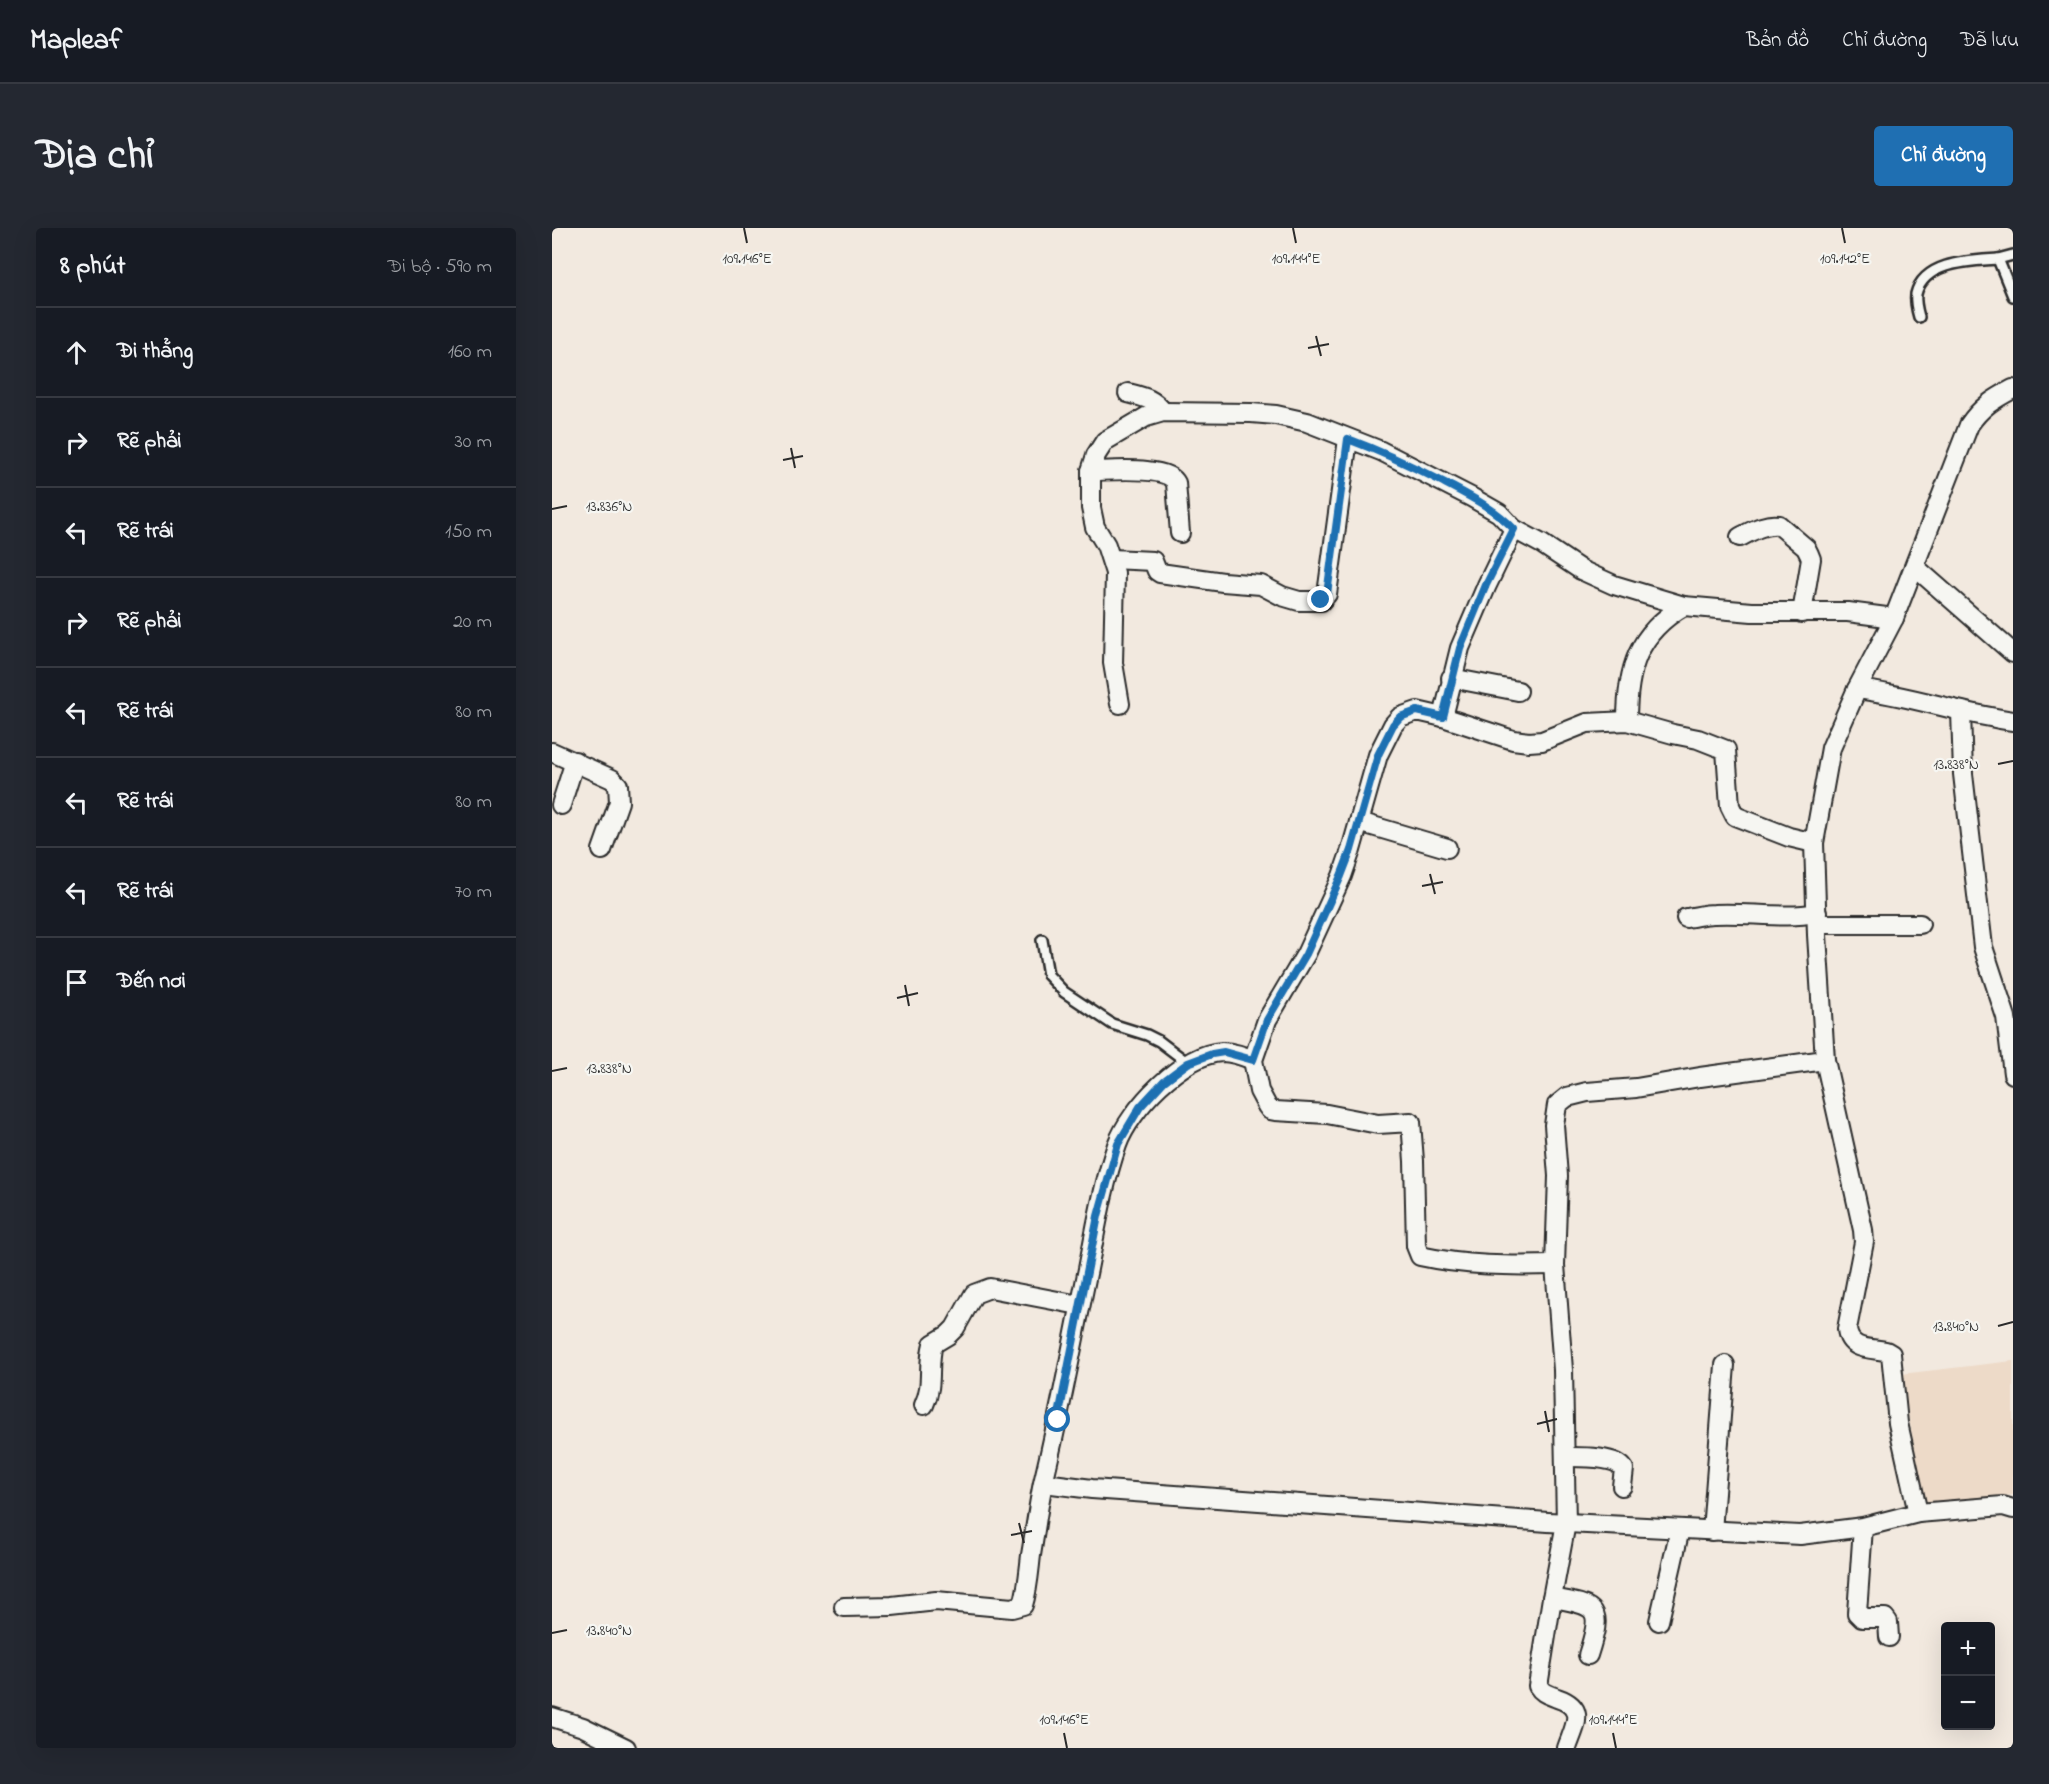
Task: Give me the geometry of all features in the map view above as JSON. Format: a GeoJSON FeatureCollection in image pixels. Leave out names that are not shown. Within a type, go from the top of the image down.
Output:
{"type":"FeatureCollection","features":[{"type":"Feature","properties":{"kind":"street"},"geometry":{"type":"LineString","coordinates":[[1918,1513],[1898,1423],[1891,1354],[1853,1344],[1848,1338],[1847,1329],[1864,1242],[1825,1060],[1814,843],[1831,748],[1916,567],[1969,425],[1979,411],[1995,398],[2013,389]]}},
{"type":"Feature","properties":{"kind":"street"},"geometry":{"type":"LineString","coordinates":[[1128,393],[1150,399],[1157,403],[1163,412]]}},
{"type":"Feature","properties":{"kind":"street"},"geometry":{"type":"LineString","coordinates":[[1120,704],[1113,663],[1115,573],[1112,559],[1095,527],[1091,508],[1091,471],[1096,455],[1105,441],[1146,417],[1163,412],[1276,415],[1307,422],[1381,451],[1472,497],[1499,513],[1514,529],[1542,544],[1581,570],[1614,585],[1684,606],[1733,611],[1848,612],[1894,618]]}},
{"type":"Feature","properties":{"kind":"street"},"geometry":{"type":"LineString","coordinates":[[1112,559],[1153,561],[1160,573],[1261,585],[1282,596],[1299,601],[1321,600],[1327,594],[1348,439]]}},
{"type":"Feature","properties":{"kind":"street"},"geometry":{"type":"LineString","coordinates":[[1091,471],[1145,471],[1165,473],[1173,477],[1176,483],[1180,533]]}},
{"type":"Feature","properties":{"kind":"street"},"geometry":{"type":"LineString","coordinates":[[1740,537],[1763,526],[1779,525],[1806,549],[1811,559],[1802,613]]}},
{"type":"Feature","properties":{"kind":"street"},"geometry":{"type":"LineString","coordinates":[[1443,717],[1460,648],[1486,585],[1514,529]]}},
{"type":"Feature","properties":{"kind":"street"},"geometry":{"type":"LineString","coordinates":[[1916,567],[2013,653]]}},
{"type":"Feature","properties":{"kind":"street"},"geometry":{"type":"LineString","coordinates":[[1627,721],[1630,680],[1634,660],[1640,647],[1666,616],[1684,606]]}},
{"type":"Feature","properties":{"kind":"street"},"geometry":{"type":"LineString","coordinates":[[1451,678],[1518,691]]}},
{"type":"Feature","properties":{"kind":"street"},"geometry":{"type":"LineString","coordinates":[[1857,689],[1876,691],[1988,717],[2013,720]]}},
{"type":"Feature","properties":{"kind":"street"},"geometry":{"type":"LineString","coordinates":[[1555,1265],[1490,1266],[1419,1256],[1416,1246],[1411,1122],[1378,1124],[1327,1114],[1270,1110],[1259,1091],[1253,1060],[1267,1020],[1306,954],[1341,876],[1378,755],[1393,725],[1400,717],[1417,711],[1513,740],[1529,742],[1542,741],[1587,723],[1627,721],[1725,748],[1728,753],[1730,806],[1735,816],[1789,837],[1814,843]]}},
{"type":"Feature","properties":{"kind":"street"},"geometry":{"type":"LineString","coordinates":[[1961,711],[1963,774],[1983,947],[2006,1017],[2013,1074]]}},
{"type":"Feature","properties":{"kind":"street"},"geometry":{"type":"LineString","coordinates":[[552,752],[612,778],[618,785],[619,802],[602,850]]}},
{"type":"Feature","properties":{"kind":"street"},"geometry":{"type":"LineString","coordinates":[[561,805],[575,761]]}},
{"type":"Feature","properties":{"kind":"street"},"geometry":{"type":"LineString","coordinates":[[1359,822],[1448,848]]}},
{"type":"Feature","properties":{"kind":"street"},"geometry":{"type":"LineString","coordinates":[[1686,918],[1712,914],[1758,914],[1920,924]]}},
{"type":"Feature","properties":{"kind":"street"},"geometry":{"type":"LineString","coordinates":[[844,1607],[892,1606],[936,1601],[1012,1608],[1023,1605],[1079,1305],[1098,1216],[1118,1144],[1140,1107],[1164,1081],[1188,1063],[1224,1052],[1253,1060]]}},
{"type":"Feature","properties":{"kind":"street"},"geometry":{"type":"LineString","coordinates":[[1568,1748],[1576,1720],[1576,1709],[1571,1703],[1543,1693],[1538,1686],[1566,1523],[1563,1370],[1555,1265],[1558,1176],[1554,1125],[1557,1105],[1567,1097],[1587,1092],[1636,1088],[1825,1060]]}},
{"type":"Feature","properties":{"kind":"street"},"geometry":{"type":"LineString","coordinates":[[924,1405],[930,1393],[929,1358],[933,1344],[955,1328],[974,1294],[990,1288],[1079,1305]]}},
{"type":"Feature","properties":{"kind":"street"},"geometry":{"type":"LineString","coordinates":[[1712,1531],[1725,1365]]}},
{"type":"Feature","properties":{"kind":"street"},"geometry":{"type":"LineString","coordinates":[[1565,1456],[1598,1458],[1620,1464],[1624,1469],[1622,1486]]}},
{"type":"Feature","properties":{"kind":"street"},"geometry":{"type":"LineString","coordinates":[[1044,1483],[1116,1491],[1566,1523],[1800,1535],[1863,1527],[1918,1513],[2003,1506],[2013,1509]]}},
{"type":"Feature","properties":{"kind":"street"},"geometry":{"type":"LineString","coordinates":[[1863,1527],[1857,1613],[1862,1618],[1885,1618],[1888,1622],[1889,1636]]}},
{"type":"Feature","properties":{"kind":"street"},"geometry":{"type":"LineString","coordinates":[[1659,1621],[1680,1529]]}},
{"type":"Feature","properties":{"kind":"street"},"geometry":{"type":"LineString","coordinates":[[1552,1598],[1582,1603],[1594,1610],[1597,1620],[1588,1656]]}},
{"type":"Feature","properties":{"kind":"street"},"geometry":{"type":"LineString","coordinates":[[552,1717],[583,1726],[626,1748]]}},
{"type":"Feature","properties":{"kind":"lane"},"geometry":{"type":"LineString","coordinates":[[1919,317],[1917,293],[1922,281],[1935,271],[1967,261],[1998,259],[2013,255]]}},
{"type":"Feature","properties":{"kind":"lane"},"geometry":{"type":"LineString","coordinates":[[1998,259],[2013,296]]}},
{"type":"Feature","properties":{"kind":"lane"},"geometry":{"type":"LineString","coordinates":[[1042,940],[1048,975],[1064,992],[1112,1024],[1159,1041],[1188,1063]]}},
{"type":"Feature","properties":{"kind":"shaded area"},"geometry":{"type":"Polygon","coordinates":[[[2013,1361],[2013,1495],[1924,1502],[1901,1374],[2013,1361]]]}},
{"type":"Feature","properties":{"kind":"route"},"geometry":{"type":"LineString","coordinates":[[1058,1420],[1098,1216],[1118,1144],[1140,1107],[1164,1081],[1188,1063],[1224,1052],[1253,1060],[1267,1020],[1306,954],[1341,876],[1351,850],[1378,755],[1393,725],[1400,717],[1417,711],[1443,717],[1460,648],[1486,585],[1514,529],[1499,513],[1472,497],[1381,451],[1348,439],[1327,594],[1321,600]]}}]}
